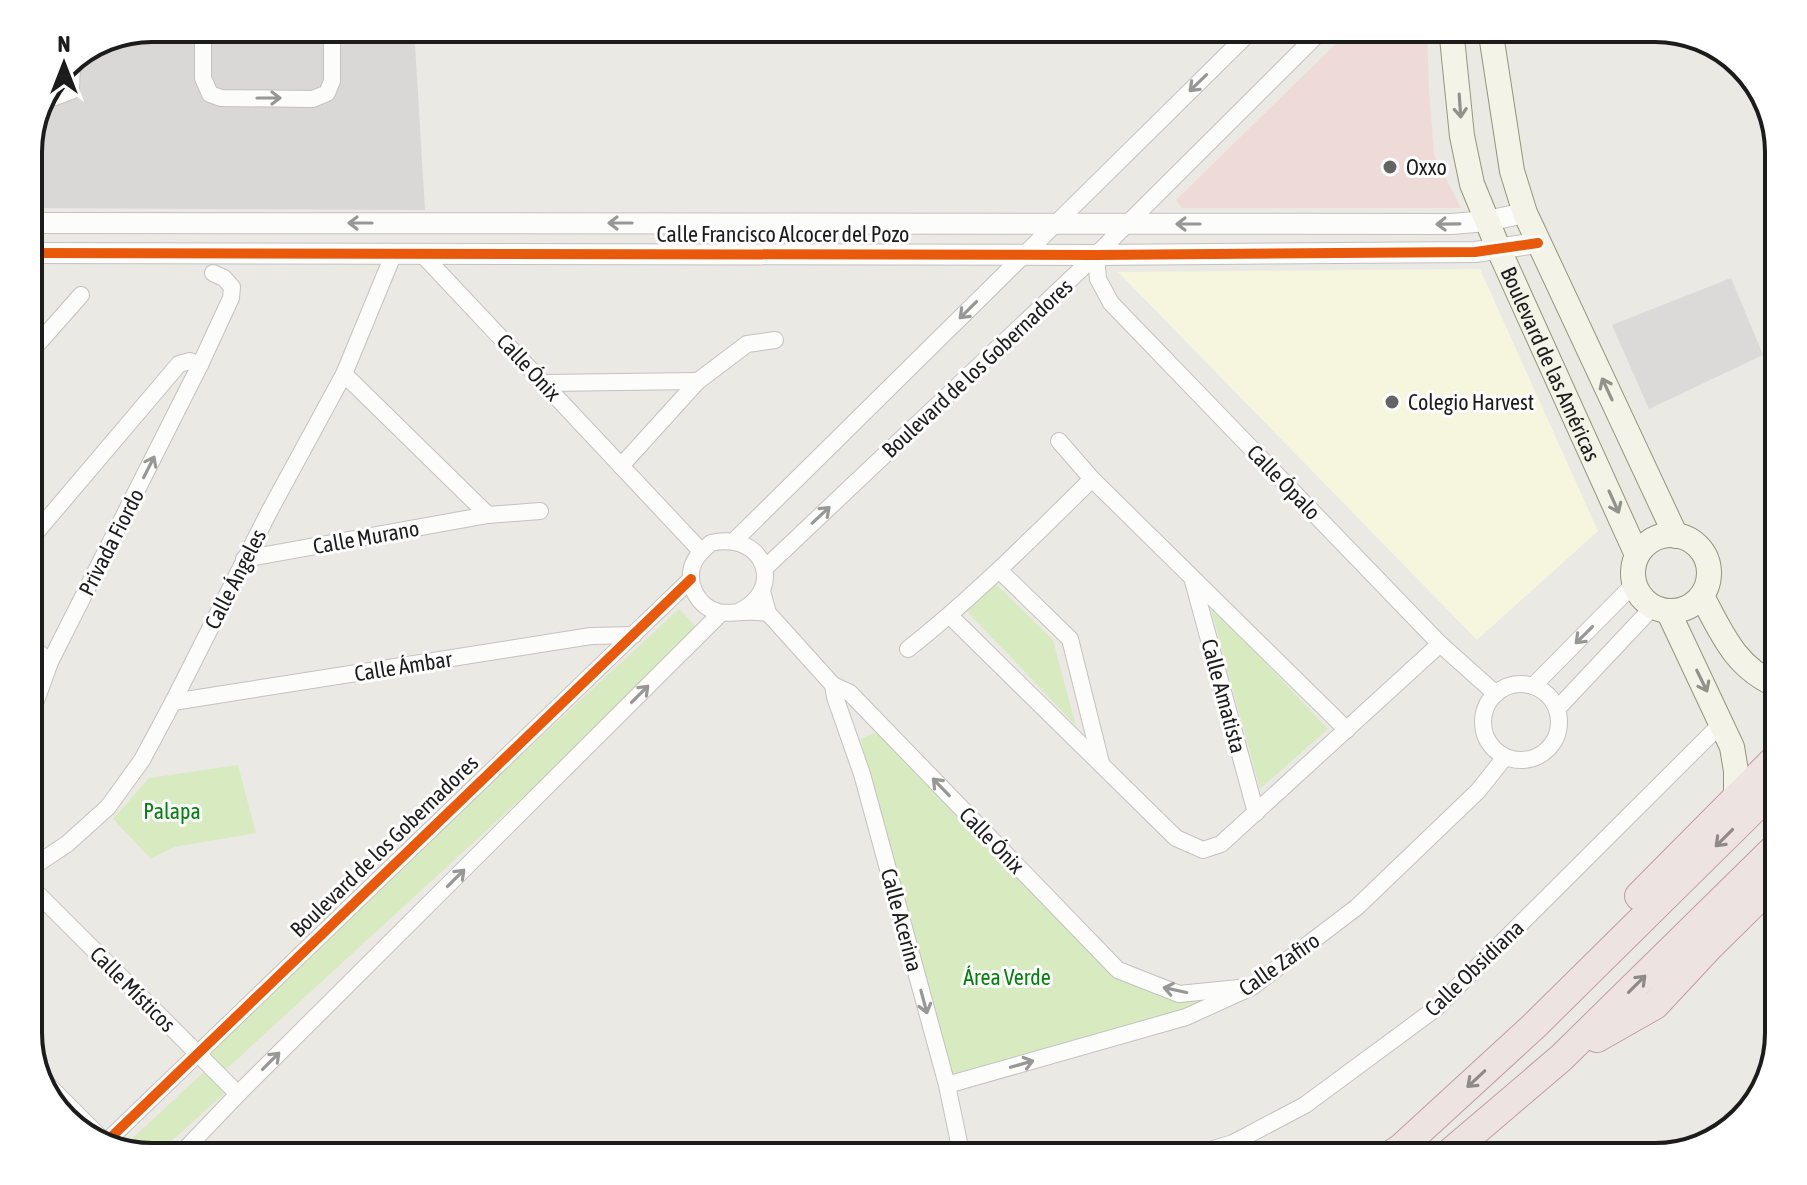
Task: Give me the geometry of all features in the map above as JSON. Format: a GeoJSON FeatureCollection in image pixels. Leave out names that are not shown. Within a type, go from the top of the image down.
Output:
{"type":"FeatureCollection","features":[{"type":"Feature","properties":{"kind":"highway"},"geometry":{"type":"LineString","coordinates":[[1534,1026],[1616,921],[1765,769]]}},
{"type":"Feature","properties":{"kind":"highway"},"geometry":{"type":"LineString","coordinates":[[1406,1143],[1534,1026],[1765,798]]}},
{"type":"Feature","properties":{"kind":"highway"},"geometry":{"type":"LineString","coordinates":[[1461,1143],[1561,1058],[1765,858]]}},
{"type":"Feature","properties":{"kind":"highway"},"geometry":{"type":"LineString","coordinates":[[1561,1058],[1655,1005],[1765,892]]}},
{"type":"Feature","properties":{"kind":"main road","name":"Boulevard de las Américas"},"geometry":{"type":"LineString","coordinates":[[1452,42],[1462,136],[1472,184],[1637,555]]}},
{"type":"Feature","properties":{"kind":"main road","name":"Boulevard de las Américas"},"geometry":{"type":"LineString","coordinates":[[1492,42],[1512,171],[1525,213],[1676,536]]}},
{"type":"Feature","properties":{"kind":"main road"},"geometry":{"type":"LineString","coordinates":[[1660,609],[1687,608],[1702,596],[1709,571],[1699,548],[1689,540],[1665,536],[1645,546],[1634,564],[1634,584],[1638,593],[1660,609],[1722,723],[1732,747],[1736,797]]}},
{"type":"Feature","properties":{"kind":"main road"},"geometry":{"type":"LineString","coordinates":[[1702,596],[1742,663],[1765,679]]}},
{"type":"Feature","properties":{"kind":"street"},"geometry":{"type":"LineString","coordinates":[[203,42],[203,78],[210,94],[221,98],[298,99],[313,99],[327,93],[332,81],[332,42]]}},
{"type":"Feature","properties":{"kind":"street","name":"Boulevard de los Gobernadores"},"geometry":{"type":"LineString","coordinates":[[734,541],[1240,42]]}},
{"type":"Feature","properties":{"kind":"street","name":"Boulevard de los Gobernadores"},"geometry":{"type":"LineString","coordinates":[[764,569],[1096,255],[1310,42]]}},
{"type":"Feature","properties":{"kind":"street","name":"Calle Francisco Alcocer del Pozo"},"geometry":{"type":"LineString","coordinates":[[42,223],[1452,224],[1525,213]]}},
{"type":"Feature","properties":{"kind":"street","name":"Calle Francisco Alcocer del Pozo"},"geometry":{"type":"LineString","coordinates":[[42,253],[1096,255],[1475,252],[1538,243]]}},
{"type":"Feature","properties":{"kind":"street","name":"Calle Ángeles"},"geometry":{"type":"LineString","coordinates":[[42,861],[67,844],[108,807],[142,760],[244,559],[344,374],[394,253]]}},
{"type":"Feature","properties":{"kind":"street","name":"Calle Ónix"},"geometry":{"type":"LineString","coordinates":[[421,253],[701,551]]}},
{"type":"Feature","properties":{"kind":"street","name":"Calle Ópalo"},"geometry":{"type":"LineString","coordinates":[[1096,255],[1098,279],[1111,303],[1440,644],[1496,694]]}},
{"type":"Feature","properties":{"kind":"street","name":"Privada Fiordo"},"geometry":{"type":"LineString","coordinates":[[42,684],[50,662],[200,365],[233,293],[224,278],[213,273]]}},
{"type":"Feature","properties":{"kind":"street"},"geometry":{"type":"LineString","coordinates":[[42,339],[81,295]]}},
{"type":"Feature","properties":{"kind":"street"},"geometry":{"type":"LineString","coordinates":[[621,466],[698,381],[747,344],[775,340]]}},
{"type":"Feature","properties":{"kind":"street"},"geometry":{"type":"LineString","coordinates":[[42,525],[179,364],[190,361],[200,365]]}},
{"type":"Feature","properties":{"kind":"street"},"geometry":{"type":"LineString","coordinates":[[344,374],[488,515]]}},
{"type":"Feature","properties":{"kind":"street"},"geometry":{"type":"LineString","coordinates":[[544,383],[698,381]]}},
{"type":"Feature","properties":{"kind":"street","name":"Calle Amatista"},"geometry":{"type":"LineString","coordinates":[[1059,441],[1092,479],[1347,730]]}},
{"type":"Feature","properties":{"kind":"street"},"geometry":{"type":"LineString","coordinates":[[908,649],[950,616],[1092,479]]}},
{"type":"Feature","properties":{"kind":"street","name":"Calle Murano"},"geometry":{"type":"LineString","coordinates":[[244,559],[488,515],[540,511]]}},
{"type":"Feature","properties":{"kind":"street"},"geometry":{"type":"LineString","coordinates":[[734,541],[753,550],[764,569],[765,580],[756,601],[740,611],[721,613],[700,601],[691,579],[695,559],[701,551],[711,543],[734,541]]}},
{"type":"Feature","properties":{"kind":"street"},"geometry":{"type":"LineString","coordinates":[[999,570],[1070,639],[1101,763]]}},
{"type":"Feature","properties":{"kind":"street","name":"Boulevard de los Gobernadores"},"geometry":{"type":"LineString","coordinates":[[112,1135],[691,579]]}},
{"type":"Feature","properties":{"kind":"street","name":"Calle Amatista"},"geometry":{"type":"LineString","coordinates":[[1193,579],[1256,813]]}},
{"type":"Feature","properties":{"kind":"street"},"geometry":{"type":"LineString","coordinates":[[1533,686],[1634,584]]}},
{"type":"Feature","properties":{"kind":"street","name":"Calle Ónix"},"geometry":{"type":"LineString","coordinates":[[762,591],[768,613],[833,685],[850,693],[1118,970],[1179,994],[1252,987]]}},
{"type":"Feature","properties":{"kind":"street"},"geometry":{"type":"LineString","coordinates":[[1557,709],[1660,609]]}},
{"type":"Feature","properties":{"kind":"street"},"geometry":{"type":"LineString","coordinates":[[740,611],[768,613]]}},
{"type":"Feature","properties":{"kind":"street"},"geometry":{"type":"LineString","coordinates":[[191,1143],[721,613]]}},
{"type":"Feature","properties":{"kind":"street"},"geometry":{"type":"LineString","coordinates":[[950,616],[1176,838],[1203,850],[1221,844],[1440,644]]}},
{"type":"Feature","properties":{"kind":"street","name":"Calle Ámbar"},"geometry":{"type":"LineString","coordinates":[[173,702],[591,636],[634,635]]}},
{"type":"Feature","properties":{"kind":"street"},"geometry":{"type":"LineString","coordinates":[[42,655],[50,662]]}},
{"type":"Feature","properties":{"kind":"street"},"geometry":{"type":"LineString","coordinates":[[1520,684],[1533,686],[1543,691],[1557,709],[1558,734],[1542,754],[1530,759],[1505,757],[1487,740],[1484,716],[1488,704],[1507,687],[1520,684]]}},
{"type":"Feature","properties":{"kind":"street","name":"Calle Acerina"},"geometry":{"type":"LineString","coordinates":[[833,685],[862,774],[947,1085],[959,1143]]}},
{"type":"Feature","properties":{"kind":"street"},"geometry":{"type":"LineString","coordinates":[[848,735],[855,724],[864,721],[880,723]]}},
{"type":"Feature","properties":{"kind":"street","name":"Calle Obsidiana"},"geometry":{"type":"LineString","coordinates":[[1233,1143],[1305,1105],[1435,1009],[1722,723]]}},
{"type":"Feature","properties":{"kind":"street","name":"Calle Zafiro"},"geometry":{"type":"LineString","coordinates":[[947,1085],[1186,1017],[1252,987],[1357,907],[1478,791],[1505,757]]}},
{"type":"Feature","properties":{"kind":"street","name":"Calle Místicos"},"geometry":{"type":"LineString","coordinates":[[42,898],[238,1094]]}},
{"type":"Feature","properties":{"kind":"shaded area"},"geometry":{"type":"Polygon","coordinates":[[[152,42],[415,42],[425,210],[42,208],[42,145],[50,110],[53,104],[104,104],[104,53],[110,50],[152,42]]]}},
{"type":"Feature","properties":{"kind":"shaded area"},"geometry":{"type":"Polygon","coordinates":[[[1338,42],[1427,42],[1434,154],[1461,208],[1182,208],[1176,200],[1338,42]]]}},
{"type":"Feature","properties":{"kind":"shaded area","name":"Colegio Harvest"},"geometry":{"type":"Polygon","coordinates":[[[1480,269],[1598,531],[1477,640],[1118,272],[1480,269]]]}},
{"type":"Feature","properties":{"kind":"shaded area"},"geometry":{"type":"Polygon","coordinates":[[[1731,278],[1763,355],[1649,409],[1612,325],[1731,278]]]}},
{"type":"Feature","properties":{"kind":"green space"},"geometry":{"type":"Polygon","coordinates":[[[996,584],[1053,640],[1076,726],[965,609],[996,584]]]}},
{"type":"Feature","properties":{"kind":"green space"},"geometry":{"type":"Polygon","coordinates":[[[1209,602],[1328,729],[1260,789],[1209,602]]]}},
{"type":"Feature","properties":{"kind":"green space"},"geometry":{"type":"Polygon","coordinates":[[[679,609],[702,633],[221,1074],[200,1052],[679,609]]]}},
{"type":"Feature","properties":{"kind":"green space","name":"Área Verde"},"geometry":{"type":"Polygon","coordinates":[[[873,733],[886,738],[1100,953],[1118,980],[1155,992],[1204,1001],[1162,1018],[949,1082],[861,739],[873,733]]]}},
{"type":"Feature","properties":{"kind":"green space","name":"Palapa"},"geometry":{"type":"Polygon","coordinates":[[[238,765],[256,833],[174,847],[151,859],[113,819],[149,778],[238,765]]]}},
{"type":"Feature","properties":{"kind":"green space"},"geometry":{"type":"Polygon","coordinates":[[[207,1069],[228,1090],[169,1143],[130,1140],[207,1069]]]}},
{"type":"Feature","properties":{"kind":"cycle path"},"geometry":{"type":"LineString","coordinates":[[42,253],[1096,255],[1475,252],[1538,243]]}},
{"type":"Feature","properties":{"kind":"cycle path"},"geometry":{"type":"LineString","coordinates":[[113,1135],[691,579]]}},
{"type":"Feature","properties":{"kind":"place","name":"Oxxo"},"geometry":{"type":"Point","coordinates":[1390,167]}},
{"type":"Feature","properties":{"kind":"place","name":"Colegio Harvest"},"geometry":{"type":"Point","coordinates":[1392,402]}}]}
